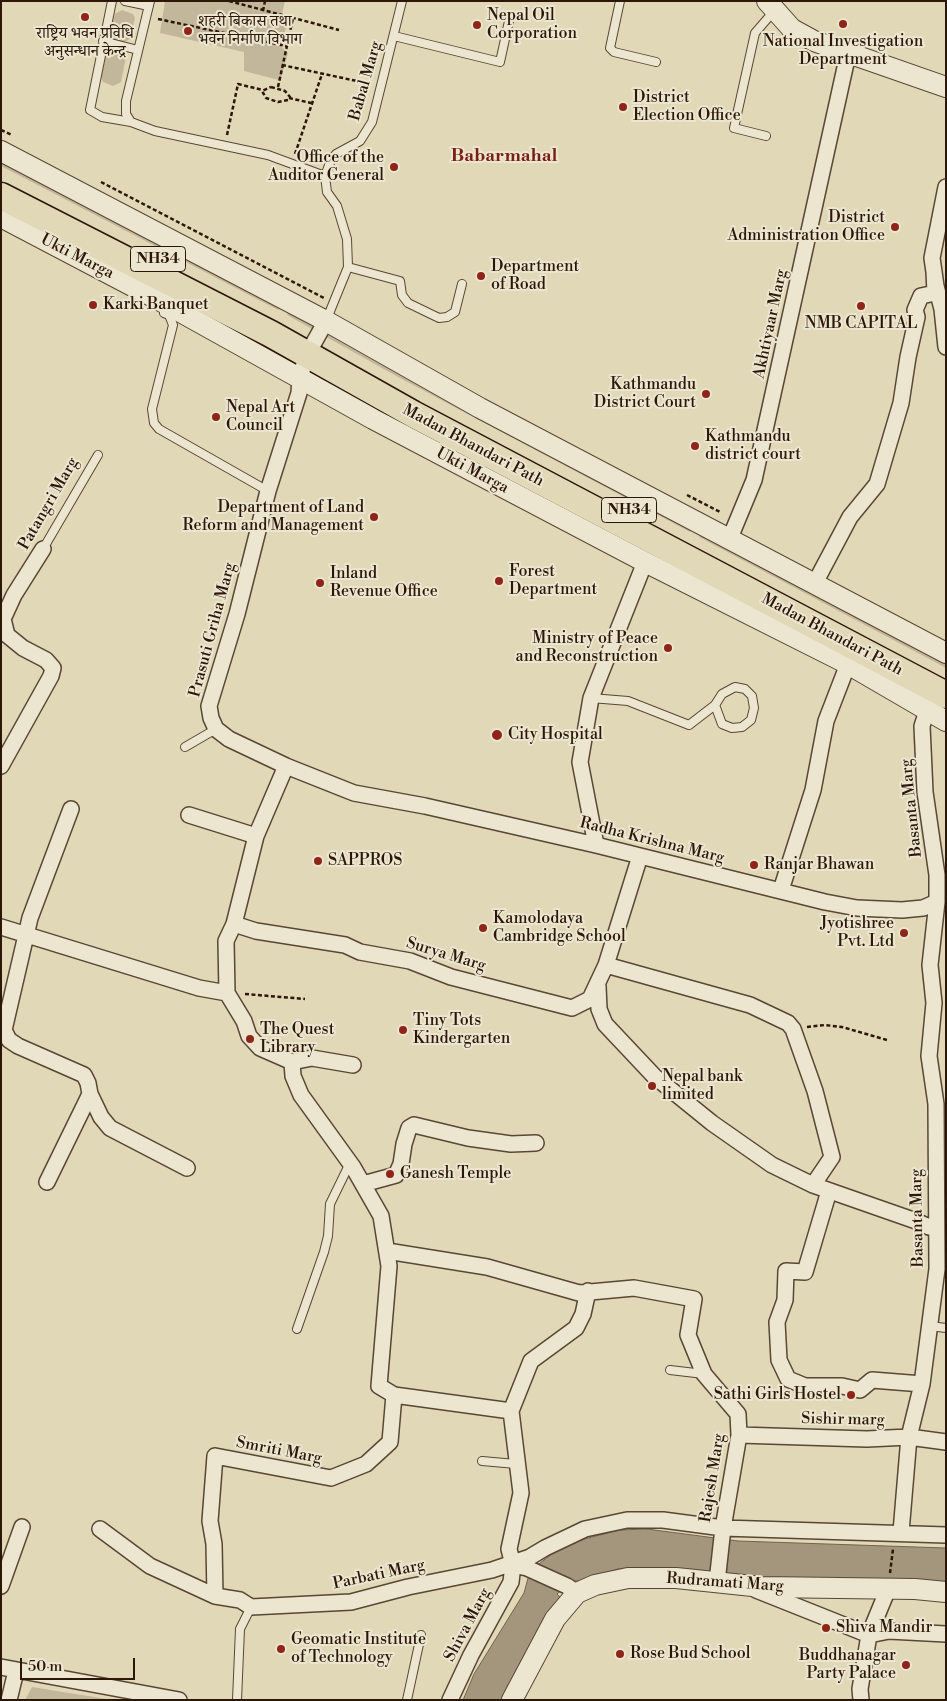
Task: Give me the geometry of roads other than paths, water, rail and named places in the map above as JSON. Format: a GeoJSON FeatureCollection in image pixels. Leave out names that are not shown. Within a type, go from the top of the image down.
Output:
{"type":"FeatureCollection","features":[{"type":"Feature","properties":{"kind":"highway","name":"Madan Bhandari Path"},"geometry":{"type":"LineString","coordinates":[[1,178],[316,339],[444,414],[811,604],[946,677]]}},
{"type":"Feature","properties":{"kind":"highway","name":"Madan Bhandari Path"},"geometry":{"type":"LineString","coordinates":[[1,196],[316,339],[413,414],[937,703]]}},
{"type":"Feature","properties":{"kind":"street"},"geometry":{"type":"LineString","coordinates":[[771,6],[792,30],[814,41],[946,87]]}},
{"type":"Feature","properties":{"kind":"street","name":"Akhtiyaar Marg"},"geometry":{"type":"LineString","coordinates":[[733,530],[754,480],[848,54]]}},
{"type":"Feature","properties":{"kind":"street"},"geometry":{"type":"LineString","coordinates":[[1,151],[316,339],[480,408],[733,530],[815,583],[946,653]]}},
{"type":"Feature","properties":{"kind":"street"},"geometry":{"type":"LineString","coordinates":[[946,187],[932,258],[942,309],[946,347]]}},
{"type":"Feature","properties":{"kind":"street","name":"Ukti Marga"},"geometry":{"type":"LineString","coordinates":[[1,217],[157,298],[316,339],[373,419],[645,562],[848,664],[937,703],[946,721]]}},
{"type":"Feature","properties":{"kind":"street"},"geometry":{"type":"LineString","coordinates":[[815,583],[850,517],[877,484],[901,403],[908,357],[917,318],[915,310],[921,296],[935,293],[934,271]]}},
{"type":"Feature","properties":{"kind":"street","name":"Prasuti Griha Marg"},"geometry":{"type":"LineString","coordinates":[[216,729],[211,718],[209,706],[237,614],[268,491],[316,339]]}},
{"type":"Feature","properties":{"kind":"street","name":"Patangri Marg"},"geometry":{"type":"LineString","coordinates":[[1,766],[52,676],[53,668],[46,660],[22,648],[8,635],[3,619],[14,595],[43,549]]}},
{"type":"Feature","properties":{"kind":"street"},"geometry":{"type":"LineString","coordinates":[[596,845],[580,762],[591,698],[645,562]]}},
{"type":"Feature","properties":{"kind":"street"},"geometry":{"type":"LineString","coordinates":[[848,664],[826,721],[813,790],[781,890],[857,908],[902,910],[923,908],[937,902]]}},
{"type":"Feature","properties":{"kind":"street","name":"Basanta Marg"},"geometry":{"type":"LineString","coordinates":[[896,1535],[909,1437],[922,1384],[937,1269],[936,1223],[940,1206],[936,1104],[929,1056],[934,1003],[930,964],[937,902],[937,875],[925,792],[922,726],[937,703]]}},
{"type":"Feature","properties":{"kind":"street"},"geometry":{"type":"LineString","coordinates":[[216,729],[229,739],[286,766],[256,836],[234,924],[226,941],[226,993],[244,1021],[249,1036],[260,1048],[292,1062],[312,1058],[353,1065]]}},
{"type":"Feature","properties":{"kind":"street","name":"Radha Krishna Marg"},"geometry":{"type":"LineString","coordinates":[[286,766],[354,793],[425,806],[781,890]]}},
{"type":"Feature","properties":{"kind":"street"},"geometry":{"type":"LineString","coordinates":[[71,809],[25,935],[4,1030],[9,1040],[18,1046],[84,1075],[90,1094],[101,1117],[110,1128],[187,1168]]}},
{"type":"Feature","properties":{"kind":"street"},"geometry":{"type":"LineString","coordinates":[[189,815],[256,836]]}},
{"type":"Feature","properties":{"kind":"street"},"geometry":{"type":"LineString","coordinates":[[640,856],[597,993],[599,1009],[605,1024],[654,1076],[712,1123],[772,1165],[813,1185],[916,1220],[929,1227],[936,1223]]}},
{"type":"Feature","properties":{"kind":"street","name":"Surya Marg"},"geometry":{"type":"LineString","coordinates":[[234,924],[256,931],[345,944],[360,952],[410,961],[452,977],[572,1008],[590,999],[604,970]]}},
{"type":"Feature","properties":{"kind":"street"},"geometry":{"type":"LineString","coordinates":[[1,927],[199,988],[226,993]]}},
{"type":"Feature","properties":{"kind":"street"},"geometry":{"type":"LineString","coordinates":[[604,970],[750,1005],[788,1023],[793,1028],[815,1091],[832,1157],[813,1185]]}},
{"type":"Feature","properties":{"kind":"street"},"geometry":{"type":"LineString","coordinates":[[292,1062],[293,1076],[301,1095],[364,1184],[381,1216],[387,1251],[388,1279],[380,1386],[394,1395],[511,1411]]}},
{"type":"Feature","properties":{"kind":"street"},"geometry":{"type":"LineString","coordinates":[[47,1182],[90,1094]]}},
{"type":"Feature","properties":{"kind":"street"},"geometry":{"type":"LineString","coordinates":[[364,1184],[396,1175],[401,1164],[409,1128],[414,1125],[468,1138],[511,1144],[536,1143]]}},
{"type":"Feature","properties":{"kind":"street"},"geometry":{"type":"LineString","coordinates":[[829,1191],[805,1272],[786,1271],[785,1300],[777,1322],[779,1360],[785,1373],[788,1379],[805,1386],[842,1386],[860,1390],[872,1380],[922,1384]]}},
{"type":"Feature","properties":{"kind":"street"},"geometry":{"type":"LineString","coordinates":[[387,1251],[487,1267],[579,1293],[588,1291],[583,1314],[576,1328],[531,1361],[511,1411],[521,1493],[509,1549],[520,1566],[572,1590],[512,1700]]}},
{"type":"Feature","properties":{"kind":"street","name":"Rajesh Marg"},"geometry":{"type":"LineString","coordinates":[[588,1291],[634,1288],[694,1299],[688,1335],[704,1374],[738,1414],[739,1435],[722,1532],[717,1578]]}},
{"type":"Feature","properties":{"kind":"street","name":"Smriti Marg"},"geometry":{"type":"LineString","coordinates":[[215,1596],[214,1544],[210,1521],[215,1456],[331,1478],[366,1464],[390,1442],[394,1395]]}},
{"type":"Feature","properties":{"kind":"street","name":"Sishir marg"},"geometry":{"type":"LineString","coordinates":[[739,1435],[867,1439],[909,1437],[946,1442]]}},
{"type":"Feature","properties":{"kind":"street","name":"Parbati Marg"},"geometry":{"type":"LineString","coordinates":[[251,1607],[351,1602],[408,1587],[520,1566],[563,1538],[610,1522],[644,1519],[722,1532],[946,1535]]}},
{"type":"Feature","properties":{"kind":"street"},"geometry":{"type":"LineString","coordinates":[[1,1586],[22,1526]]}},
{"type":"Feature","properties":{"kind":"street"},"geometry":{"type":"LineString","coordinates":[[100,1529],[150,1566],[215,1596],[240,1600],[251,1607]]}},
{"type":"Feature","properties":{"kind":"street","name":"Shiva Marg"},"geometry":{"type":"LineString","coordinates":[[450,1700],[471,1655],[520,1566]]}},
{"type":"Feature","properties":{"kind":"street","name":"Rudramati Marg"},"geometry":{"type":"LineString","coordinates":[[572,1590],[628,1578],[717,1578],[746,1585],[888,1585],[946,1592]]}},
{"type":"Feature","properties":{"kind":"street"},"geometry":{"type":"LineString","coordinates":[[746,1585],[869,1635],[889,1631],[946,1634]]}},
{"type":"Feature","properties":{"kind":"street"},"geometry":{"type":"LineString","coordinates":[[861,1700],[860,1689],[869,1635],[888,1585]]}},
{"type":"Feature","properties":{"kind":"street"},"geometry":{"type":"LineString","coordinates":[[9,1700],[9,1669],[179,1700]]}},
{"type":"Feature","properties":{"kind":"lane"},"geometry":{"type":"LineString","coordinates":[[112,1],[90,110],[102,116],[130,122],[155,131],[293,163],[325,176],[327,192],[337,206],[347,239],[348,267],[316,339]]}},
{"type":"Feature","properties":{"kind":"lane"},"geometry":{"type":"LineString","coordinates":[[125,1],[150,4],[126,101],[126,114],[130,122]]}},
{"type":"Feature","properties":{"kind":"lane","name":"Babal Marg"},"geometry":{"type":"LineString","coordinates":[[325,176],[331,160],[336,154],[360,141],[372,122],[402,1]]}},
{"type":"Feature","properties":{"kind":"lane"},"geometry":{"type":"LineString","coordinates":[[620,1],[610,48],[614,52],[656,62]]}},
{"type":"Feature","properties":{"kind":"lane"},"geometry":{"type":"LineString","coordinates":[[766,136],[734,128],[755,33],[771,6]]}},
{"type":"Feature","properties":{"kind":"lane"},"geometry":{"type":"LineString","coordinates":[[394,36],[500,62],[509,21]]}},
{"type":"Feature","properties":{"kind":"lane"},"geometry":{"type":"LineString","coordinates":[[103,41],[138,50]]}},
{"type":"Feature","properties":{"kind":"lane","name":"Ukti Marga"},"geometry":{"type":"LineString","coordinates":[[1,225],[169,315],[173,325],[152,409],[154,424],[159,429],[268,491]]}},
{"type":"Feature","properties":{"kind":"lane"},"geometry":{"type":"LineString","coordinates":[[348,267],[400,281],[402,295],[408,303],[439,318],[447,317],[455,312],[462,284]]}},
{"type":"Feature","properties":{"kind":"lane","name":"Patangri Marg"},"geometry":{"type":"LineString","coordinates":[[43,549],[98,455]]}},
{"type":"Feature","properties":{"kind":"lane"},"geometry":{"type":"LineString","coordinates":[[591,698],[628,701],[689,725],[715,705],[722,694],[735,687],[745,689],[752,696],[754,708],[751,720],[742,727],[732,728],[722,724],[715,705]]}},
{"type":"Feature","properties":{"kind":"lane"},"geometry":{"type":"LineString","coordinates":[[185,747],[216,729]]}},
{"type":"Feature","properties":{"kind":"lane"},"geometry":{"type":"LineString","coordinates":[[297,1329],[326,1244],[330,1204],[350,1163]]}},
{"type":"Feature","properties":{"kind":"lane"},"geometry":{"type":"LineString","coordinates":[[930,1326],[946,1328]]}},
{"type":"Feature","properties":{"kind":"lane"},"geometry":{"type":"LineString","coordinates":[[670,1370],[704,1374]]}},
{"type":"Feature","properties":{"kind":"lane"},"geometry":{"type":"LineString","coordinates":[[482,1462],[516,1464]]}},
{"type":"Feature","properties":{"kind":"lane"},"geometry":{"type":"LineString","coordinates":[[237,1700],[240,1629],[251,1607]]}},
{"type":"Feature","properties":{"kind":"lane"},"geometry":{"type":"LineString","coordinates":[[407,1700],[421,1635]]}},
{"type":"Feature","properties":{"kind":"place","name":"राष्ट्रिय भवन प्रविधि अनुसन्धान केन्द्र"},"geometry":{"type":"Point","coordinates":[85,17]}},
{"type":"Feature","properties":{"kind":"place","name":"National Investigation Department"},"geometry":{"type":"Point","coordinates":[843,24]}},
{"type":"Feature","properties":{"kind":"place","name":"Nepal Oil Corporation"},"geometry":{"type":"Point","coordinates":[477,25]}},
{"type":"Feature","properties":{"kind":"place","name":"शहरी बिकास तथा भवन निर्माण विभाग"},"geometry":{"type":"Point","coordinates":[188,31]}},
{"type":"Feature","properties":{"kind":"place","name":"District Election Office"},"geometry":{"type":"Point","coordinates":[623,107]}},
{"type":"Feature","properties":{"kind":"place","name":"Office of the Auditor General"},"geometry":{"type":"Point","coordinates":[394,167]}},
{"type":"Feature","properties":{"kind":"place","name":"District Administration Office"},"geometry":{"type":"Point","coordinates":[895,227]}},
{"type":"Feature","properties":{"kind":"place","name":"Department of Road"},"geometry":{"type":"Point","coordinates":[481,276]}},
{"type":"Feature","properties":{"kind":"place","name":"Karki Banquet"},"geometry":{"type":"Point","coordinates":[93,305]}},
{"type":"Feature","properties":{"kind":"place","name":"NMB CAPITAL"},"geometry":{"type":"Point","coordinates":[861,306]}},
{"type":"Feature","properties":{"kind":"place","name":"Kathmandu District Court"},"geometry":{"type":"Point","coordinates":[706,394]}},
{"type":"Feature","properties":{"kind":"place","name":"Nepal Art Council"},"geometry":{"type":"Point","coordinates":[216,417]}},
{"type":"Feature","properties":{"kind":"place","name":"Kathmandu district court"},"geometry":{"type":"Point","coordinates":[695,446]}},
{"type":"Feature","properties":{"kind":"place","name":"Department of Land Reform and Management"},"geometry":{"type":"Point","coordinates":[374,517]}},
{"type":"Feature","properties":{"kind":"place","name":"Forest Department"},"geometry":{"type":"Point","coordinates":[499,581]}},
{"type":"Feature","properties":{"kind":"place","name":"Inland Revenue Office"},"geometry":{"type":"Point","coordinates":[320,583]}},
{"type":"Feature","properties":{"kind":"place","name":"Ministry of Peace and Reconstruction"},"geometry":{"type":"Point","coordinates":[668,648]}},
{"type":"Feature","properties":{"kind":"place","name":"City Hospital"},"geometry":{"type":"Point","coordinates":[497,735]}},
{"type":"Feature","properties":{"kind":"place","name":"SAPPROS"},"geometry":{"type":"Point","coordinates":[318,861]}},
{"type":"Feature","properties":{"kind":"place","name":"Ranjar Bhawan"},"geometry":{"type":"Point","coordinates":[754,865]}},
{"type":"Feature","properties":{"kind":"place","name":"Kamolodaya Cambridge School"},"geometry":{"type":"Point","coordinates":[483,928]}},
{"type":"Feature","properties":{"kind":"place","name":"Jyotishree Pvt. Ltd"},"geometry":{"type":"Point","coordinates":[904,933]}},
{"type":"Feature","properties":{"kind":"place","name":"Tiny Tots Kindergarten"},"geometry":{"type":"Point","coordinates":[403,1030]}},
{"type":"Feature","properties":{"kind":"place","name":"The Quest Library"},"geometry":{"type":"Point","coordinates":[250,1039]}},
{"type":"Feature","properties":{"kind":"place","name":"Nepal bank limited"},"geometry":{"type":"Point","coordinates":[652,1086]}},
{"type":"Feature","properties":{"kind":"place","name":"Ganesh Temple"},"geometry":{"type":"Point","coordinates":[390,1174]}},
{"type":"Feature","properties":{"kind":"place","name":"Sathi Girls Hostel"},"geometry":{"type":"Point","coordinates":[851,1395]}},
{"type":"Feature","properties":{"kind":"place","name":"Shiva Mandir"},"geometry":{"type":"Point","coordinates":[826,1628]}},
{"type":"Feature","properties":{"kind":"place","name":"Geomatic Institute of Technology"},"geometry":{"type":"Point","coordinates":[281,1649]}},
{"type":"Feature","properties":{"kind":"place","name":"Rose Bud School"},"geometry":{"type":"Point","coordinates":[620,1654]}},
{"type":"Feature","properties":{"kind":"place","name":"Buddhanagar Party Palace"},"geometry":{"type":"Point","coordinates":[906,1665]}},
{"type":"Feature","properties":{"kind":"district","name":"Babarmahal"},"geometry":{"type":"Point","coordinates":[504,157]}}]}
